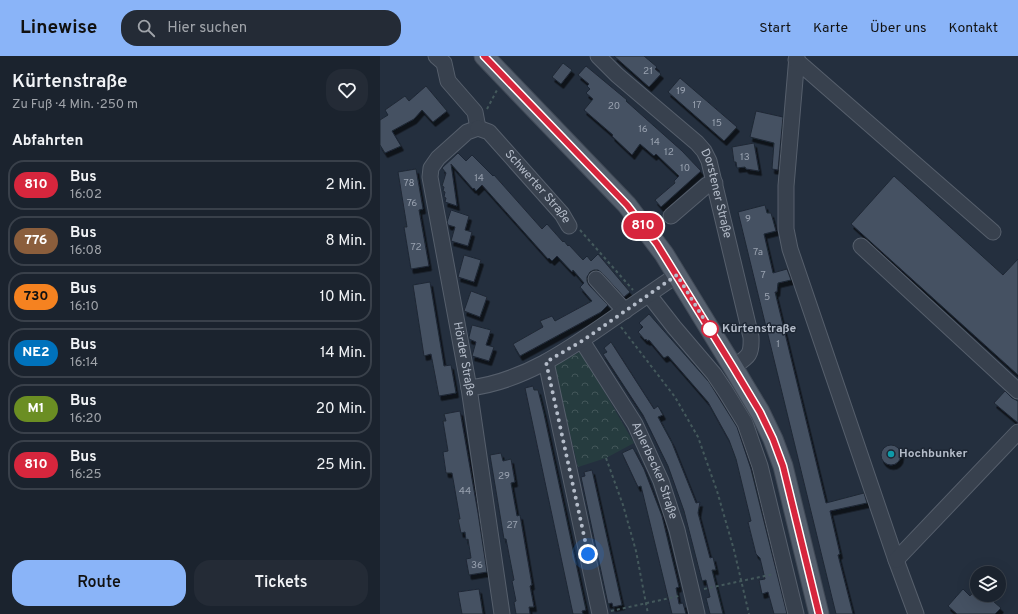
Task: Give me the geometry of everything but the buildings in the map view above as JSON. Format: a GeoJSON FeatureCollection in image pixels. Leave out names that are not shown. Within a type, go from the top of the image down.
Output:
{"type":"FeatureCollection","features":[{"type":"Feature","properties":{"kind":"main road"},"geometry":{"type":"LineString","coordinates":[[484,56],[627,205],[657,244],[733,367],[760,412],[783,466],[819,614]]}},
{"type":"Feature","properties":{"kind":"street"},"geometry":{"type":"LineString","coordinates":[[436,56],[444,63],[448,81],[475,112],[478,128]]}},
{"type":"Feature","properties":{"kind":"street","name":"Dorstener Straße"},"geometry":{"type":"LineString","coordinates":[[598,56],[617,75],[701,147],[709,161],[751,337],[751,352],[745,359],[733,367]]}},
{"type":"Feature","properties":{"kind":"street"},"geometry":{"type":"LineString","coordinates":[[797,58],[993,232]]}},
{"type":"Feature","properties":{"kind":"street"},"geometry":{"type":"LineString","coordinates":[[797,58],[786,186],[786,229],[790,249],[896,560],[916,614]]}},
{"type":"Feature","properties":{"kind":"street","name":"Schwerter Straße"},"geometry":{"type":"LineString","coordinates":[[478,128],[489,132],[562,214],[569,226]]}},
{"type":"Feature","properties":{"kind":"street","name":"Hörder Straße"},"geometry":{"type":"LineString","coordinates":[[478,128],[467,132],[438,158],[431,168],[430,177],[469,388],[502,614]]}},
{"type":"Feature","properties":{"kind":"street"},"geometry":{"type":"LineString","coordinates":[[671,216],[707,185],[715,183]]}},
{"type":"Feature","properties":{"kind":"street"},"geometry":{"type":"LineString","coordinates":[[861,246],[1018,391]]}},
{"type":"Feature","properties":{"kind":"street"},"geometry":{"type":"LineString","coordinates":[[469,388],[485,386],[508,379],[546,362],[582,341],[677,275]]}},
{"type":"Feature","properties":{"kind":"street"},"geometry":{"type":"LineString","coordinates":[[596,279],[620,315]]}},
{"type":"Feature","properties":{"kind":"street"},"geometry":{"type":"LineString","coordinates":[[645,298],[674,327],[714,374],[745,423],[758,458],[796,614]]}},
{"type":"Feature","properties":{"kind":"street","name":"Aplerbecker Straße"},"geometry":{"type":"LineString","coordinates":[[582,341],[631,418],[661,481],[678,530],[697,614]]}},
{"type":"Feature","properties":{"kind":"street"},"geometry":{"type":"LineString","coordinates":[[546,362],[600,614]]}},
{"type":"Feature","properties":{"kind":"street"},"geometry":{"type":"LineString","coordinates":[[896,560],[1018,432]]}},
{"type":"Feature","properties":{"kind":"street"},"geometry":{"type":"LineString","coordinates":[[758,458],[768,455],[776,449]]}},
{"type":"Feature","properties":{"kind":"street"},"geometry":{"type":"LineString","coordinates":[[784,567],[806,563]]}},
{"type":"Feature","properties":{"kind":"street"},"geometry":{"type":"LineString","coordinates":[[789,589],[812,584]]}},
{"type":"Feature","properties":{"kind":"path"},"geometry":{"type":"LineString","coordinates":[[478,128],[497,89]]}},
{"type":"Feature","properties":{"kind":"path","name":"Schwerter Straße"},"geometry":{"type":"LineString","coordinates":[[569,226],[578,228],[645,298]]}},
{"type":"Feature","properties":{"kind":"path"},"geometry":{"type":"LineString","coordinates":[[620,315],[675,397],[698,438],[717,491],[749,614]]}},
{"type":"Feature","properties":{"kind":"path"},"geometry":{"type":"LineString","coordinates":[[606,458],[624,505],[636,552],[648,614]]}},
{"type":"Feature","properties":{"kind":"path"},"geometry":{"type":"LineString","coordinates":[[600,614],[741,581],[784,567]]}},
{"type":"Feature","properties":{"kind":"green space"},"geometry":{"type":"Polygon","coordinates":[[[581,351],[634,443],[606,458],[578,467],[554,366],[581,351]]]}},
{"type":"Feature","properties":{"kind":"bus line","name":"810"},"geometry":{"type":"LineString","coordinates":[[484,56],[627,205],[657,244],[733,367],[760,412],[773,439],[783,466],[819,614]]}},
{"type":"Feature","properties":{"kind":"place","name":"Kürtenstraße"},"geometry":{"type":"Point","coordinates":[710,329]}},
{"type":"Feature","properties":{"kind":"place","name":"Hochbunker"},"geometry":{"type":"Point","coordinates":[891,454]}},
{"type":"Feature","properties":{"kind":"route"},"geometry":{"type":"LineString","coordinates":[[588,554],[546,362],[582,341],[677,275],[710,329]]}}]}
